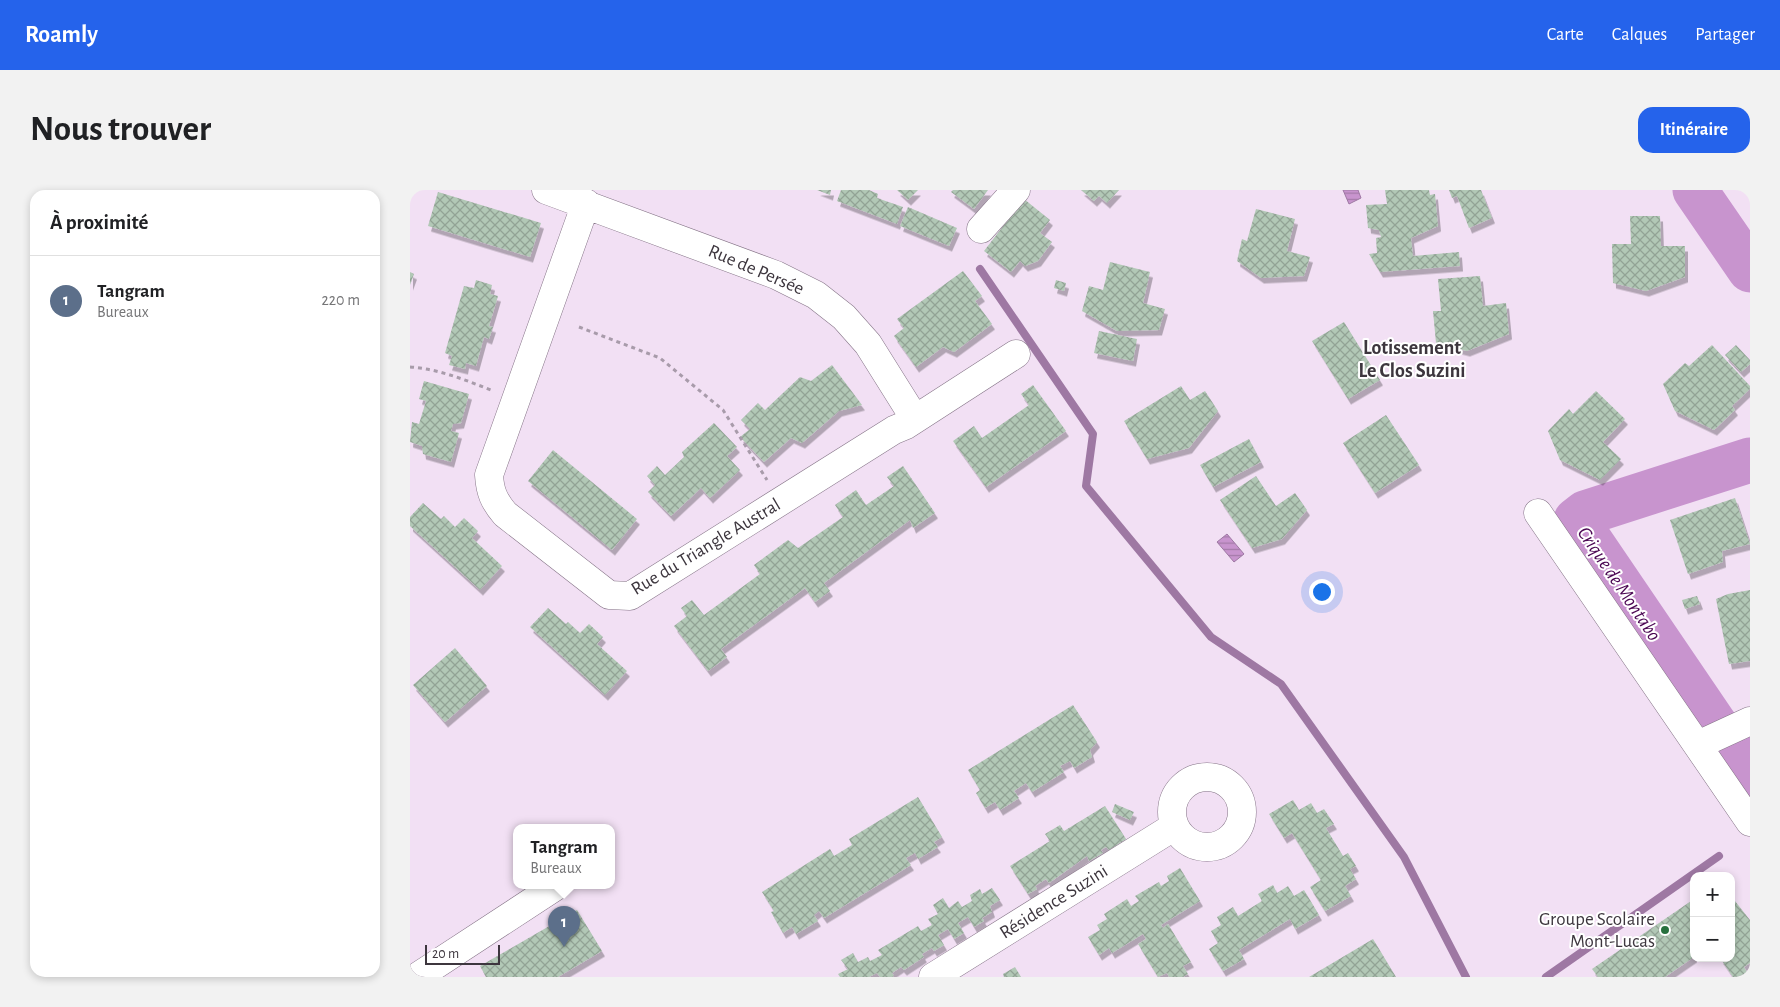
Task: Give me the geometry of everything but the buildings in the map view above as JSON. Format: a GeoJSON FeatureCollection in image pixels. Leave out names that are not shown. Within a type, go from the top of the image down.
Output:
{"type":"FeatureCollection","features":[{"type":"Feature","properties":{"kind":"street","name":"Rue de Persée"},"geometry":{"type":"LineString","coordinates":[[546,190],[586,203],[776,275],[816,295],[844,317],[868,344],[915,419]]}},
{"type":"Feature","properties":{"kind":"street"},"geometry":{"type":"LineString","coordinates":[[981,229],[1016,190]]}},
{"type":"Feature","properties":{"kind":"street","name":"Rue du Triangle Austral"},"geometry":{"type":"LineString","coordinates":[[586,203],[489,475],[492,496],[505,514],[610,595],[630,596],[1016,354]]}},
{"type":"Feature","properties":{"kind":"street"},"geometry":{"type":"LineString","coordinates":[[1538,513],[1750,822]]}},
{"type":"Feature","properties":{"kind":"street"},"geometry":{"type":"LineString","coordinates":[[1698,745],[1741,724]]}},
{"type":"Feature","properties":{"kind":"street","name":"Résidence Suzini"},"geometry":{"type":"LineString","coordinates":[[933,977],[1175,826]]}},
{"type":"Feature","properties":{"kind":"street"},"geometry":{"type":"LineString","coordinates":[[417,977],[551,889]]}},
{"type":"Feature","properties":{"kind":"path"},"geometry":{"type":"LineString","coordinates":[[579,327],[660,358],[723,410],[770,484]]}},
{"type":"Feature","properties":{"kind":"path"},"geometry":{"type":"LineString","coordinates":[[410,367],[425,368],[456,377],[499,393]]}},
{"type":"Feature","properties":{"kind":"shaded area"},"geometry":{"type":"Polygon","coordinates":[[[1343,190],[1358,190],[1361,198],[1349,204],[1343,190]]]}},
{"type":"Feature","properties":{"kind":"shaded area"},"geometry":{"type":"Polygon","coordinates":[[[1227,534],[1244,554],[1234,562],[1217,542],[1227,534]]]}},
{"type":"Feature","properties":{"kind":"waterway","name":"Crique de Montabo"},"geometry":{"type":"LineString","coordinates":[[1695,190],[1750,270]]}},
{"type":"Feature","properties":{"kind":"waterway"},"geometry":{"type":"LineString","coordinates":[[980,269],[1093,434],[1086,486],[1211,637],[1281,684],[1404,857],[1466,977]]}},
{"type":"Feature","properties":{"kind":"waterway","name":"Crique de Montabo"},"geometry":{"type":"LineString","coordinates":[[1750,460],[1585,513],[1576,520],[1750,776]]}},
{"type":"Feature","properties":{"kind":"waterway"},"geometry":{"type":"LineString","coordinates":[[1546,977],[1719,856]]}},
{"type":"Feature","properties":{"kind":"place","name":"Groupe Scolaire Mont-Lucas"},"geometry":{"type":"Point","coordinates":[1665,930]}},
{"type":"Feature","properties":{"kind":"place","name":"Tangram"},"geometry":{"type":"Point","coordinates":[564,947]}},
{"type":"Feature","properties":{"kind":"district","name":"Lotissement Le Clos Suzini"},"geometry":{"type":"Point","coordinates":[1412,360]}}]}
